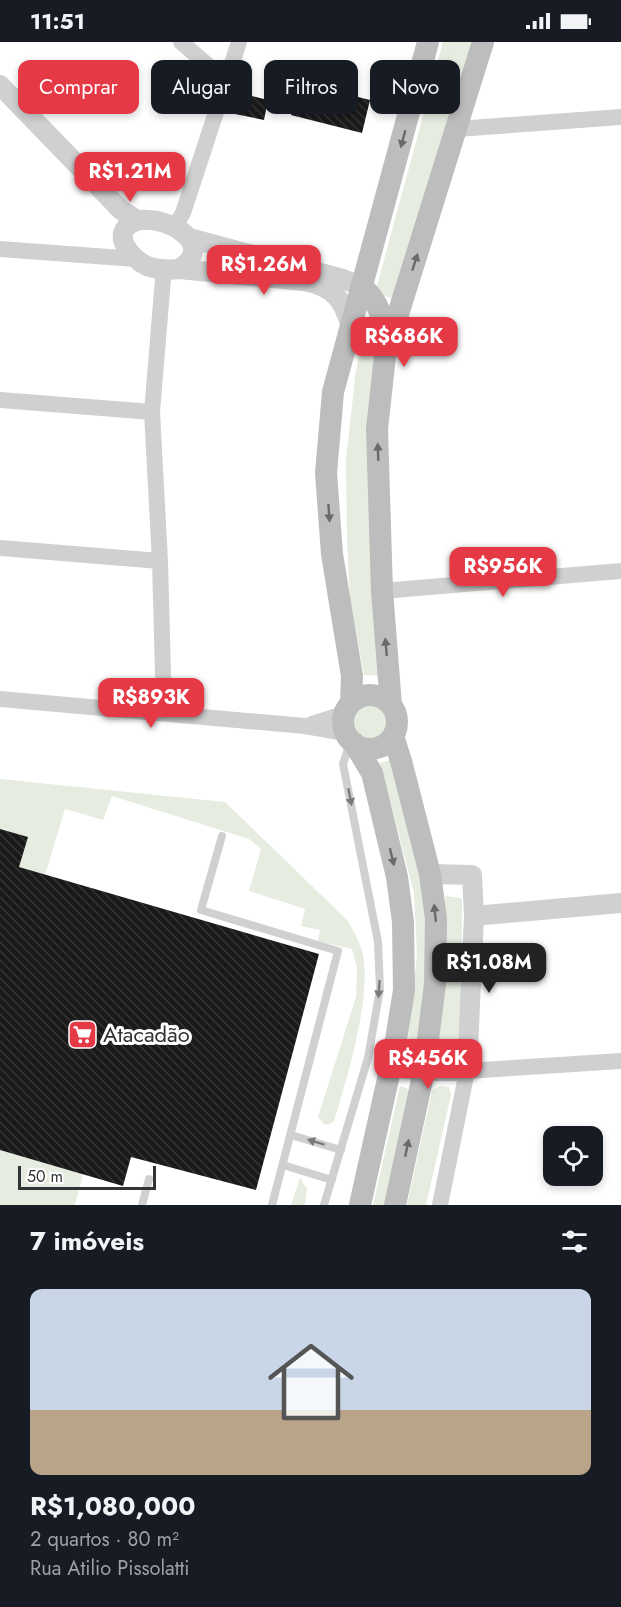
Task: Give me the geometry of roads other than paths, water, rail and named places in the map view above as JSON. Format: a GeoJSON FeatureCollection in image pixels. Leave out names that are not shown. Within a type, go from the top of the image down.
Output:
{"type":"FeatureCollection","features":[{"type":"Feature","properties":{"kind":"main road"},"geometry":{"type":"LineString","coordinates":[[360,1205],[404,990],[403,922],[397,877],[372,773],[349,726],[352,676],[332,554],[326,473],[333,392],[428,42]]}},
{"type":"Feature","properties":{"kind":"main road"},"geometry":{"type":"LineString","coordinates":[[385,356],[483,42]]}},
{"type":"Feature","properties":{"kind":"main road"},"geometry":{"type":"LineString","coordinates":[[349,726],[368,748],[375,748],[382,746],[393,736],[397,724],[397,717],[391,705],[382,591],[377,429],[385,356],[384,331],[381,314],[374,297],[361,286]]}},
{"type":"Feature","properties":{"kind":"main road"},"geometry":{"type":"LineString","coordinates":[[349,726],[358,698],[376,695],[391,705]]}},
{"type":"Feature","properties":{"kind":"main road"},"geometry":{"type":"LineString","coordinates":[[393,736],[430,874],[436,919],[435,984],[424,1071],[395,1205]]}},
{"type":"Feature","properties":{"kind":"street"},"geometry":{"type":"LineString","coordinates":[[181,42],[202,60]]}},
{"type":"Feature","properties":{"kind":"street"},"geometry":{"type":"LineString","coordinates":[[233,60],[239,42]]}},
{"type":"Feature","properties":{"kind":"street"},"geometry":{"type":"LineString","coordinates":[[1,86],[129,218],[152,220],[182,227],[361,286]]}},
{"type":"Feature","properties":{"kind":"street"},"geometry":{"type":"LineString","coordinates":[[168,272],[191,261],[193,256],[193,248],[182,227],[216,114]]}},
{"type":"Feature","properties":{"kind":"street"},"geometry":{"type":"LineString","coordinates":[[457,129],[621,117]]}},
{"type":"Feature","properties":{"kind":"street"},"geometry":{"type":"LineString","coordinates":[[125,255],[122,236],[129,218]]}},
{"type":"Feature","properties":{"kind":"street"},"geometry":{"type":"LineString","coordinates":[[0,249],[125,255],[149,267],[168,272],[321,284],[337,295],[346,310],[351,327]]}},
{"type":"Feature","properties":{"kind":"street"},"geometry":{"type":"LineString","coordinates":[[164,712],[160,561],[152,412],[168,272]]}},
{"type":"Feature","properties":{"kind":"street"},"geometry":{"type":"LineString","coordinates":[[0,400],[152,412]]}},
{"type":"Feature","properties":{"kind":"street"},"geometry":{"type":"LineString","coordinates":[[0,548],[160,561]]}},
{"type":"Feature","properties":{"kind":"street"},"geometry":{"type":"LineString","coordinates":[[382,591],[621,571]]}},
{"type":"Feature","properties":{"kind":"street"},"geometry":{"type":"LineString","coordinates":[[0,699],[305,726],[349,726]]}},
{"type":"Feature","properties":{"kind":"street"},"geometry":{"type":"LineString","coordinates":[[430,874],[472,875],[474,916],[467,1071],[440,1205]]}},
{"type":"Feature","properties":{"kind":"street"},"geometry":{"type":"LineString","coordinates":[[474,916],[621,903]]}},
{"type":"Feature","properties":{"kind":"street"},"geometry":{"type":"LineString","coordinates":[[390,1067],[424,1071],[467,1071],[621,1061]]}},
{"type":"Feature","properties":{"kind":"lane"},"geometry":{"type":"LineString","coordinates":[[324,1205],[368,1059],[380,989],[378,942],[343,764],[349,726]]}},
{"type":"Feature","properties":{"kind":"lane"},"geometry":{"type":"LineString","coordinates":[[222,836],[201,910],[338,951],[272,1205]]}},
{"type":"Feature","properties":{"kind":"lane"},"geometry":{"type":"LineString","coordinates":[[291,1135],[341,1150]]}},
{"type":"Feature","properties":{"kind":"lane"},"geometry":{"type":"LineString","coordinates":[[283,1165],[332,1180]]}},
{"type":"Feature","properties":{"kind":"lane"},"geometry":{"type":"LineString","coordinates":[[142,1205],[149,1179]]}},
{"type":"Feature","properties":{"kind":"place","name":"Atacadão"},"geometry":{"type":"Point","coordinates":[82,1034]}}]}
